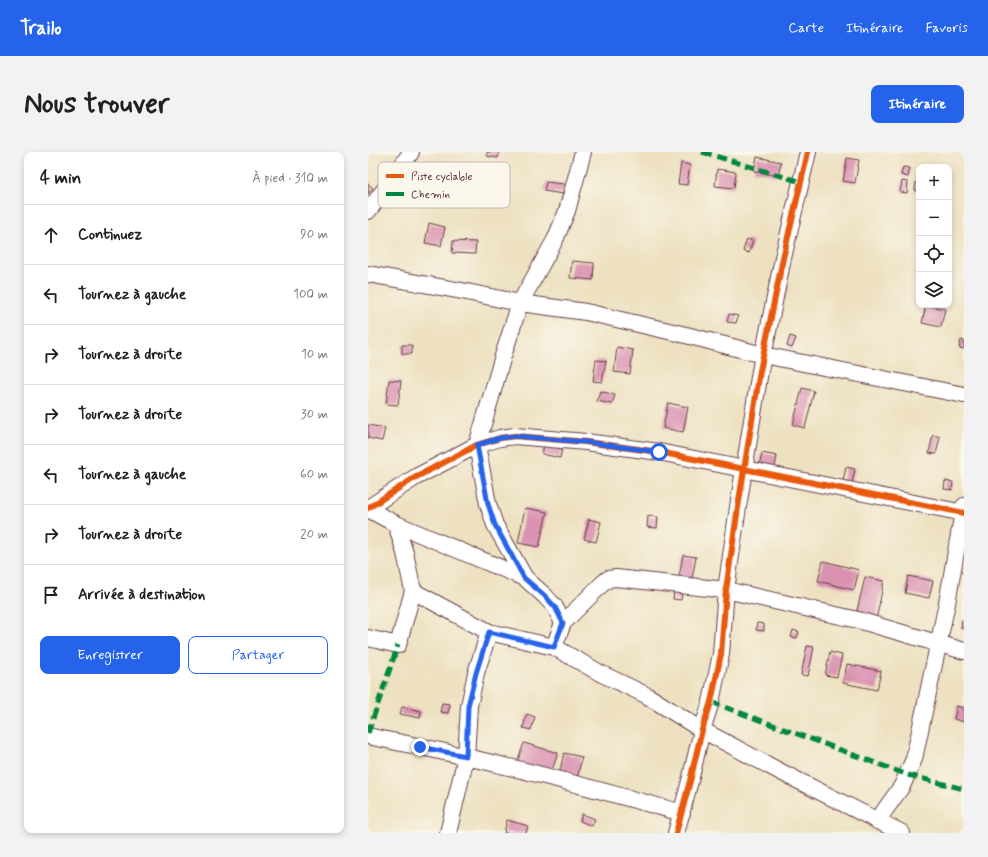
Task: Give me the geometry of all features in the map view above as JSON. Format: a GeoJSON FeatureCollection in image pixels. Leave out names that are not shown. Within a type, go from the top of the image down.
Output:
{"type":"FeatureCollection","features":[{"type":"Feature","properties":{"kind":"street"},"geometry":{"type":"LineString","coordinates":[[404,162],[411,152]]}},
{"type":"Feature","properties":{"kind":"street"},"geometry":{"type":"LineString","coordinates":[[524,578],[495,525],[488,504],[477,445],[520,303],[555,240],[567,212],[583,152]]}},
{"type":"Feature","properties":{"kind":"street"},"geometry":{"type":"LineString","coordinates":[[676,833],[702,730],[711,702],[721,654],[726,590],[763,355],[783,258],[808,152]]}},
{"type":"Feature","properties":{"kind":"street"},"geometry":{"type":"LineString","coordinates":[[368,211],[378,198]]}},
{"type":"Feature","properties":{"kind":"street"},"geometry":{"type":"LineString","coordinates":[[368,274],[520,303],[586,312],[686,334],[763,355],[964,395]]}},
{"type":"Feature","properties":{"kind":"street"},"geometry":{"type":"LineString","coordinates":[[563,623],[555,607],[545,596],[524,578],[396,524],[368,508],[416,477],[477,445],[500,438],[515,436],[586,442],[659,452],[964,511],[947,603],[914,759],[902,786],[877,821]]}},
{"type":"Feature","properties":{"kind":"street"},"geometry":{"type":"LineString","coordinates":[[368,638],[398,645],[413,591],[405,553],[396,524]]}},
{"type":"Feature","properties":{"kind":"street"},"geometry":{"type":"LineString","coordinates":[[554,647],[563,623],[602,584],[608,579],[616,578],[726,590],[858,620],[964,651]]}},
{"type":"Feature","properties":{"kind":"street"},"geometry":{"type":"LineString","coordinates":[[413,591],[489,632],[554,647],[646,695],[702,730],[902,833]]}},
{"type":"Feature","properties":{"kind":"street"},"geometry":{"type":"LineString","coordinates":[[448,833],[466,756],[468,706],[476,673],[489,632]]}},
{"type":"Feature","properties":{"kind":"street"},"geometry":{"type":"LineString","coordinates":[[368,736],[466,756],[601,790],[682,813]]}},
{"type":"Feature","properties":{"kind":"building"},"geometry":{"type":"Polygon","coordinates":[[[487,152],[499,152],[498,158],[487,156],[487,152]]]}},
{"type":"Feature","properties":{"kind":"building"},"geometry":{"type":"Polygon","coordinates":[[[757,157],[781,162],[778,176],[754,171],[757,157]]]}},
{"type":"Feature","properties":{"kind":"building"},"geometry":{"type":"Polygon","coordinates":[[[847,158],[859,160],[855,183],[843,181],[847,158]]]}},
{"type":"Feature","properties":{"kind":"building"},"geometry":{"type":"Polygon","coordinates":[[[681,163],[690,165],[687,185],[678,184],[681,163]]]}},
{"type":"Feature","properties":{"kind":"building"},"geometry":{"type":"Polygon","coordinates":[[[903,167],[910,168],[908,177],[901,175],[903,167]]]}},
{"type":"Feature","properties":{"kind":"building"},"geometry":{"type":"Polygon","coordinates":[[[717,169],[736,172],[734,188],[715,186],[717,169]]]}},
{"type":"Feature","properties":{"kind":"building"},"geometry":{"type":"Polygon","coordinates":[[[902,181],[908,182],[907,193],[900,192],[902,181]]]}},
{"type":"Feature","properties":{"kind":"building"},"geometry":{"type":"Polygon","coordinates":[[[546,182],[564,184],[563,194],[544,191],[546,182]]]}},
{"type":"Feature","properties":{"kind":"building"},"geometry":{"type":"Polygon","coordinates":[[[368,184],[373,188],[368,194],[368,184]]]}},
{"type":"Feature","properties":{"kind":"building"},"geometry":{"type":"Polygon","coordinates":[[[429,223],[445,227],[441,246],[425,243],[429,223]]]}},
{"type":"Feature","properties":{"kind":"building"},"geometry":{"type":"Polygon","coordinates":[[[747,239],[753,241],[749,253],[743,251],[747,239]]]}},
{"type":"Feature","properties":{"kind":"building"},"geometry":{"type":"Polygon","coordinates":[[[453,241],[476,242],[475,254],[452,253],[453,241]]]}},
{"type":"Feature","properties":{"kind":"building"},"geometry":{"type":"Polygon","coordinates":[[[572,261],[594,263],[593,280],[570,278],[572,261]]]}},
{"type":"Feature","properties":{"kind":"building"},"geometry":{"type":"Polygon","coordinates":[[[925,308],[945,309],[941,327],[922,323],[925,308]]]}},
{"type":"Feature","properties":{"kind":"building"},"geometry":{"type":"Polygon","coordinates":[[[729,314],[738,316],[736,323],[727,322],[729,314]]]}},
{"type":"Feature","properties":{"kind":"building"},"geometry":{"type":"Polygon","coordinates":[[[790,336],[796,338],[792,348],[787,346],[790,336]]]}},
{"type":"Feature","properties":{"kind":"building"},"geometry":{"type":"Polygon","coordinates":[[[961,340],[964,341],[964,349],[959,348],[961,340]]]}},
{"type":"Feature","properties":{"kind":"building"},"geometry":{"type":"Polygon","coordinates":[[[402,345],[412,345],[412,354],[402,354],[402,345]]]}},
{"type":"Feature","properties":{"kind":"building"},"geometry":{"type":"Polygon","coordinates":[[[617,347],[633,350],[630,374],[614,372],[617,347]]]}},
{"type":"Feature","properties":{"kind":"building"},"geometry":{"type":"Polygon","coordinates":[[[596,360],[606,361],[602,382],[593,381],[596,360]]]}},
{"type":"Feature","properties":{"kind":"building"},"geometry":{"type":"Polygon","coordinates":[[[389,380],[401,381],[398,405],[386,404],[389,380]]]}},
{"type":"Feature","properties":{"kind":"building"},"geometry":{"type":"Polygon","coordinates":[[[802,388],[814,391],[805,428],[793,425],[802,388]]]}},
{"type":"Feature","properties":{"kind":"building"},"geometry":{"type":"Polygon","coordinates":[[[600,391],[615,395],[612,404],[597,401],[600,391]]]}},
{"type":"Feature","properties":{"kind":"building"},"geometry":{"type":"Polygon","coordinates":[[[668,403],[688,407],[683,432],[663,428],[668,403]]]}},
{"type":"Feature","properties":{"kind":"building"},"geometry":{"type":"Polygon","coordinates":[[[368,425],[385,428],[382,441],[368,438],[368,425]]]}},
{"type":"Feature","properties":{"kind":"building"},"geometry":{"type":"Polygon","coordinates":[[[933,435],[940,437],[936,454],[929,453],[933,435]]]}},
{"type":"Feature","properties":{"kind":"building"},"geometry":{"type":"Polygon","coordinates":[[[544,445],[562,449],[560,458],[542,454],[544,445]]]}},
{"type":"Feature","properties":{"kind":"building"},"geometry":{"type":"Polygon","coordinates":[[[762,453],[777,456],[773,477],[758,473],[762,453]]]}},
{"type":"Feature","properties":{"kind":"building"},"geometry":{"type":"Polygon","coordinates":[[[846,467],[855,469],[852,483],[843,481],[846,467]]]}},
{"type":"Feature","properties":{"kind":"building"},"geometry":{"type":"Polygon","coordinates":[[[945,481],[953,482],[952,490],[944,489],[945,481]]]}},
{"type":"Feature","properties":{"kind":"building"},"geometry":{"type":"Polygon","coordinates":[[[525,508],[547,512],[539,547],[518,543],[525,508]]]}},
{"type":"Feature","properties":{"kind":"building"},"geometry":{"type":"Polygon","coordinates":[[[648,516],[658,517],[657,528],[647,527],[648,516]]]}},
{"type":"Feature","properties":{"kind":"building"},"geometry":{"type":"Polygon","coordinates":[[[589,519],[601,522],[596,542],[584,539],[589,519]]]}},
{"type":"Feature","properties":{"kind":"building"},"geometry":{"type":"Polygon","coordinates":[[[683,555],[696,557],[692,579],[679,577],[683,555]]]}},
{"type":"Feature","properties":{"kind":"building"},"geometry":{"type":"Polygon","coordinates":[[[823,561],[859,570],[854,590],[818,581],[823,561]]]}},
{"type":"Feature","properties":{"kind":"building"},"geometry":{"type":"Polygon","coordinates":[[[908,576],[933,581],[929,598],[905,593],[908,576]]]}},
{"type":"Feature","properties":{"kind":"building"},"geometry":{"type":"Polygon","coordinates":[[[865,577],[884,581],[876,620],[856,615],[865,577]]]}},
{"type":"Feature","properties":{"kind":"building"},"geometry":{"type":"Polygon","coordinates":[[[675,585],[683,586],[681,600],[673,599],[675,585]]]}},
{"type":"Feature","properties":{"kind":"building"},"geometry":{"type":"Polygon","coordinates":[[[962,620],[964,621],[964,629],[961,628],[962,620]]]}},
{"type":"Feature","properties":{"kind":"building"},"geometry":{"type":"Polygon","coordinates":[[[757,623],[764,624],[764,631],[756,630],[757,623]]]}},
{"type":"Feature","properties":{"kind":"building"},"geometry":{"type":"Polygon","coordinates":[[[793,630],[799,632],[797,638],[791,637],[793,630]]]}},
{"type":"Feature","properties":{"kind":"building"},"geometry":{"type":"Polygon","coordinates":[[[807,646],[814,647],[808,676],[801,675],[807,646]]]}},
{"type":"Feature","properties":{"kind":"building"},"geometry":{"type":"Polygon","coordinates":[[[830,652],[842,655],[837,677],[825,675],[830,652]]]}},
{"type":"Feature","properties":{"kind":"building"},"geometry":{"type":"Polygon","coordinates":[[[847,664],[881,671],[877,690],[843,683],[847,664]]]}},
{"type":"Feature","properties":{"kind":"building"},"geometry":{"type":"Polygon","coordinates":[[[442,703],[450,704],[448,713],[440,712],[442,703]]]}},
{"type":"Feature","properties":{"kind":"building"},"geometry":{"type":"Polygon","coordinates":[[[957,706],[964,708],[964,722],[954,719],[957,706]]]}},
{"type":"Feature","properties":{"kind":"building"},"geometry":{"type":"Polygon","coordinates":[[[402,707],[421,711],[420,718],[400,714],[402,707]]]}},
{"type":"Feature","properties":{"kind":"building"},"geometry":{"type":"Polygon","coordinates":[[[527,714],[535,717],[531,730],[523,728],[527,714]]]}},
{"type":"Feature","properties":{"kind":"building"},"geometry":{"type":"Polygon","coordinates":[[[524,743],[558,753],[551,773],[517,762],[524,743]]]}},
{"type":"Feature","properties":{"kind":"building"},"geometry":{"type":"Polygon","coordinates":[[[564,753],[582,757],[577,779],[559,775],[564,753]]]}},
{"type":"Feature","properties":{"kind":"building"},"geometry":{"type":"Polygon","coordinates":[[[582,814],[595,819],[592,826],[580,821],[582,814]]]}},
{"type":"Feature","properties":{"kind":"building"},"geometry":{"type":"Polygon","coordinates":[[[507,820],[528,826],[526,833],[504,833],[507,820]]]}},
{"type":"Feature","properties":{"kind":"marked path"},"geometry":{"type":"LineString","coordinates":[[702,152],[801,182]]}},
{"type":"Feature","properties":{"kind":"marked path"},"geometry":{"type":"LineString","coordinates":[[368,733],[398,645]]}},
{"type":"Feature","properties":{"kind":"marked path"},"geometry":{"type":"LineString","coordinates":[[711,702],[908,775],[964,789]]}},
{"type":"Feature","properties":{"kind":"cycle path"},"geometry":{"type":"LineString","coordinates":[[676,833],[702,730],[711,702],[721,654],[726,590],[760,371],[783,258],[808,152]]}},
{"type":"Feature","properties":{"kind":"cycle path"},"geometry":{"type":"LineString","coordinates":[[368,508],[416,477],[477,445],[500,438],[515,436],[586,442],[659,452],[964,513]]}},
{"type":"Feature","properties":{"kind":"route"},"geometry":{"type":"LineString","coordinates":[[420,747],[466,756],[468,706],[476,673],[489,632],[554,647],[563,623],[555,607],[545,596],[524,578],[495,525],[488,504],[477,445],[500,438],[515,436],[586,442],[659,452]]}}]}
